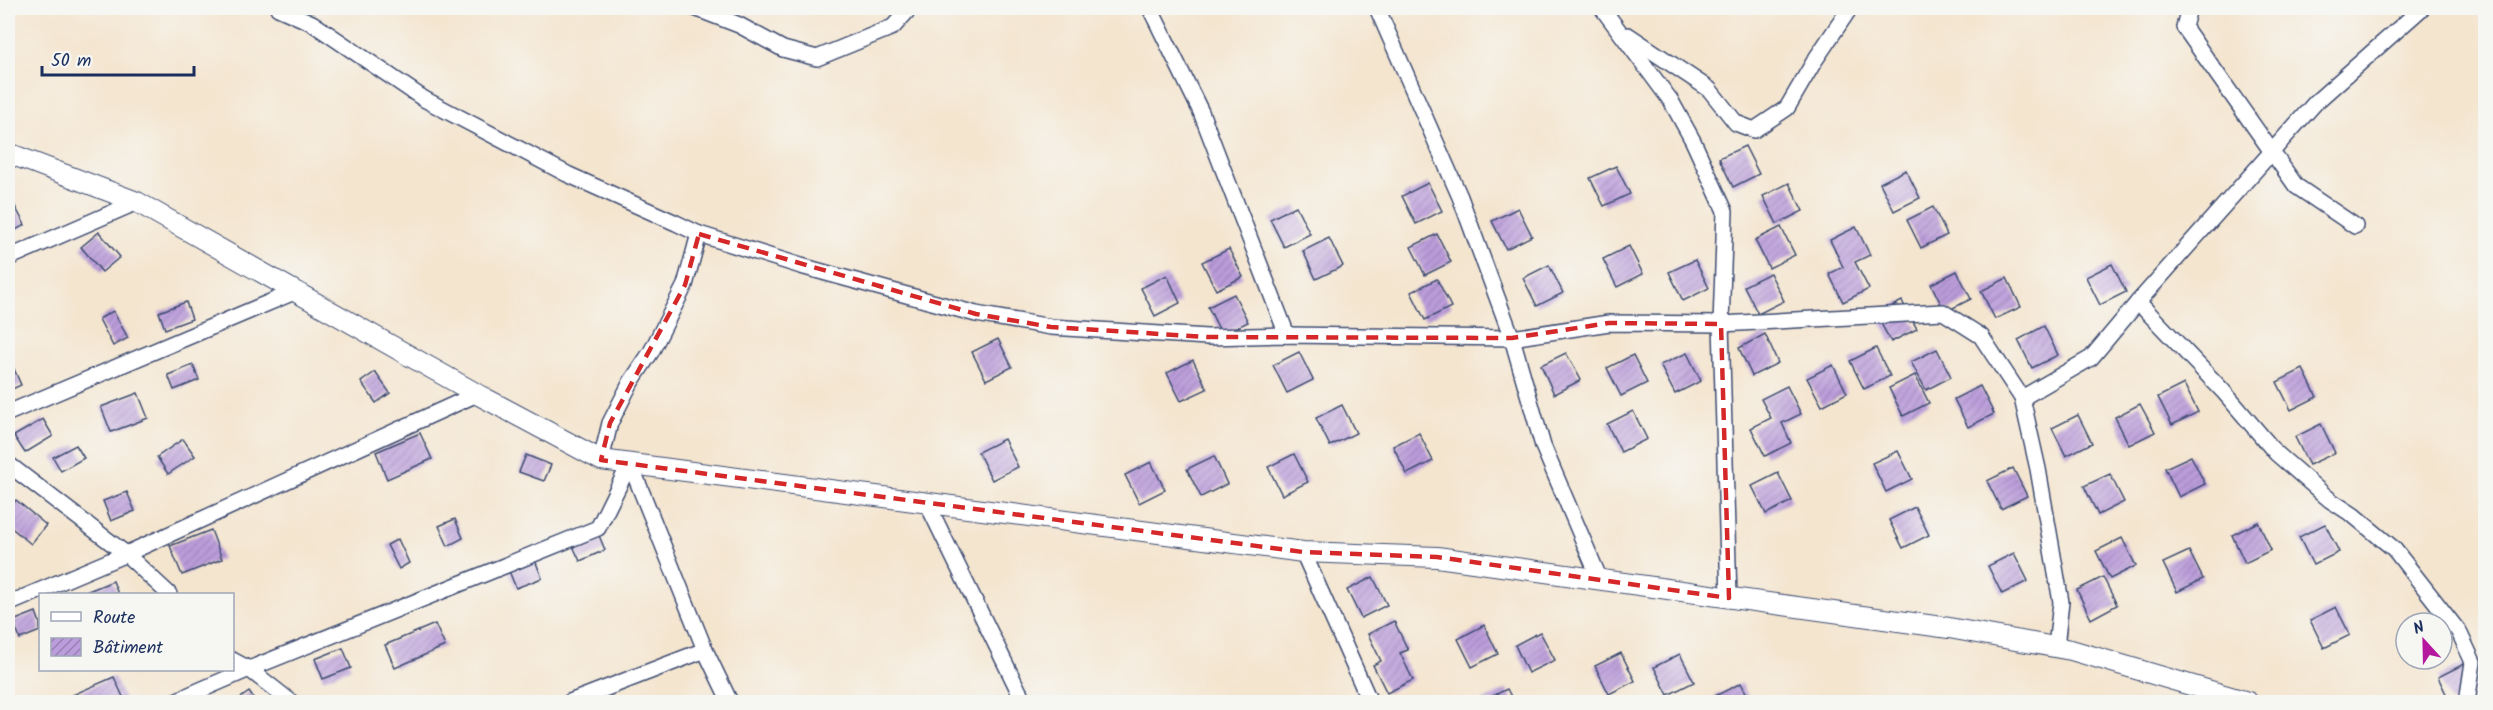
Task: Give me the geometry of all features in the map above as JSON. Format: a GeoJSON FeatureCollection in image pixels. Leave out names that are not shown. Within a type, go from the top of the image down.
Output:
{"type":"FeatureCollection","features":[{"type":"Feature","properties":{"kind":"street"},"geometry":{"type":"LineString","coordinates":[[278,8],[312,22],[424,99],[567,174],[699,234],[801,266],[976,314],[1051,327],[1207,338],[1287,335],[1512,338],[1609,323],[1721,324],[1943,312],[1981,336],[2022,398],[2038,469],[2061,602],[2056,647]]}},
{"type":"Feature","properties":{"kind":"street"},"geometry":{"type":"LineString","coordinates":[[695,8],[739,26],[783,49],[818,58],[893,27],[909,8]]}},
{"type":"Feature","properties":{"kind":"street"},"geometry":{"type":"LineString","coordinates":[[1150,8],[1200,112],[1287,335]]}},
{"type":"Feature","properties":{"kind":"street"},"geometry":{"type":"LineString","coordinates":[[1377,8],[1460,197],[1512,338],[1543,446],[1600,580]]}},
{"type":"Feature","properties":{"kind":"street"},"geometry":{"type":"LineString","coordinates":[[1602,8],[1671,101],[1693,141],[1725,211],[1721,324],[1729,598]]}},
{"type":"Feature","properties":{"kind":"street"},"geometry":{"type":"LineString","coordinates":[[1618,28],[1709,89],[1736,123],[1754,130],[1786,108],[1850,8]]}},
{"type":"Feature","properties":{"kind":"street"},"geometry":{"type":"LineString","coordinates":[[2189,8],[2184,27],[2296,186],[2355,226]]}},
{"type":"Feature","properties":{"kind":"street"},"geometry":{"type":"LineString","coordinates":[[2022,398],[2091,358],[2316,102],[2422,8]]}},
{"type":"Feature","properties":{"kind":"street"},"geometry":{"type":"LineString","coordinates":[[8,153],[137,202],[477,394],[601,460],[1302,552],[1437,557],[1949,628],[2056,647],[2248,702]]}},
{"type":"Feature","properties":{"kind":"street"},"geometry":{"type":"LineString","coordinates":[[8,258],[137,202]]}},
{"type":"Feature","properties":{"kind":"street"},"geometry":{"type":"LineString","coordinates":[[601,460],[610,423],[631,382],[651,352],[685,285],[699,234]]}},
{"type":"Feature","properties":{"kind":"street"},"geometry":{"type":"LineString","coordinates":[[8,413],[294,292]]}},
{"type":"Feature","properties":{"kind":"street"},"geometry":{"type":"LineString","coordinates":[[2138,302],[2223,391],[2276,453],[2330,500],[2353,515],[2394,549],[2459,632],[2473,662],[2467,702]]}},
{"type":"Feature","properties":{"kind":"street"},"geometry":{"type":"LineString","coordinates":[[8,604],[126,554],[477,394]]}},
{"type":"Feature","properties":{"kind":"street"},"geometry":{"type":"LineString","coordinates":[[630,463],[705,650],[730,702]]}},
{"type":"Feature","properties":{"kind":"street"},"geometry":{"type":"LineString","coordinates":[[173,702],[598,528],[630,463]]}},
{"type":"Feature","properties":{"kind":"street"},"geometry":{"type":"LineString","coordinates":[[8,464],[126,554],[168,593]]}},
{"type":"Feature","properties":{"kind":"street"},"geometry":{"type":"LineString","coordinates":[[926,501],[1024,702]]}},
{"type":"Feature","properties":{"kind":"street"},"geometry":{"type":"LineString","coordinates":[[1302,552],[1370,702]]}},
{"type":"Feature","properties":{"kind":"street"},"geometry":{"type":"LineString","coordinates":[[570,702],[705,650]]}},
{"type":"Feature","properties":{"kind":"street"},"geometry":{"type":"LineString","coordinates":[[234,661],[249,669],[291,702]]}},
{"type":"Feature","properties":{"kind":"highlighted area"},"geometry":{"type":"Polygon","coordinates":[[[699,234],[976,314],[1051,327],[1207,337],[1512,338],[1609,323],[1721,324],[1729,598],[1437,557],[1303,552],[601,460],[610,423],[685,285],[699,234]]]}},
{"type":"Feature","properties":{"kind":"building"},"geometry":{"type":"Polygon","coordinates":[[[1745,146],[1759,174],[1733,187],[1719,158],[1745,146]]]}},
{"type":"Feature","properties":{"kind":"building"},"geometry":{"type":"Polygon","coordinates":[[[1616,166],[1630,194],[1604,206],[1590,178],[1616,166]]]}},
{"type":"Feature","properties":{"kind":"building"},"geometry":{"type":"Polygon","coordinates":[[[1906,170],[1920,198],[1894,211],[1880,183],[1906,170]]]}},
{"type":"Feature","properties":{"kind":"building"},"geometry":{"type":"Polygon","coordinates":[[[1428,183],[1442,211],[1416,224],[1402,196],[1428,183]]]}},
{"type":"Feature","properties":{"kind":"building"},"geometry":{"type":"Polygon","coordinates":[[[1789,183],[1803,211],[1777,224],[1763,196],[1789,183]]]}},
{"type":"Feature","properties":{"kind":"building"},"geometry":{"type":"Polygon","coordinates":[[[11,199],[25,225],[8,234],[8,201],[11,199]]]}},
{"type":"Feature","properties":{"kind":"building"},"geometry":{"type":"Polygon","coordinates":[[[1296,206],[1310,234],[1284,247],[1270,219],[1296,206]]]}},
{"type":"Feature","properties":{"kind":"building"},"geometry":{"type":"Polygon","coordinates":[[[1933,207],[1947,235],[1921,248],[1907,220],[1933,207]]]}},
{"type":"Feature","properties":{"kind":"building"},"geometry":{"type":"Polygon","coordinates":[[[1518,208],[1532,236],[1506,249],[1492,221],[1518,208]]]}},
{"type":"Feature","properties":{"kind":"building"},"geometry":{"type":"Polygon","coordinates":[[[1781,227],[1795,255],[1769,268],[1755,240],[1781,227]]]}},
{"type":"Feature","properties":{"kind":"building"},"geometry":{"type":"Polygon","coordinates":[[[1856,227],[1870,255],[1855,262],[1869,289],[1843,302],[1829,274],[1843,267],[1830,240],[1856,227]]]}},
{"type":"Feature","properties":{"kind":"building"},"geometry":{"type":"Polygon","coordinates":[[[99,232],[120,257],[102,272],[81,247],[99,232]]]}},
{"type":"Feature","properties":{"kind":"building"},"geometry":{"type":"Polygon","coordinates":[[[1437,234],[1451,262],[1425,275],[1411,247],[1437,234]]]}},
{"type":"Feature","properties":{"kind":"building"},"geometry":{"type":"Polygon","coordinates":[[[1329,238],[1343,266],[1316,279],[1303,251],[1329,238]]]}},
{"type":"Feature","properties":{"kind":"building"},"geometry":{"type":"Polygon","coordinates":[[[1629,246],[1643,274],[1617,287],[1603,259],[1629,246]]]}},
{"type":"Feature","properties":{"kind":"building"},"geometry":{"type":"Polygon","coordinates":[[[1229,249],[1243,277],[1216,290],[1202,262],[1229,249]]]}},
{"type":"Feature","properties":{"kind":"building"},"geometry":{"type":"Polygon","coordinates":[[[1695,260],[1709,288],[1683,301],[1669,272],[1695,260]]]}},
{"type":"Feature","properties":{"kind":"building"},"geometry":{"type":"Polygon","coordinates":[[[2112,264],[2126,292],[2100,305],[2086,277],[2112,264]]]}},
{"type":"Feature","properties":{"kind":"building"},"geometry":{"type":"Polygon","coordinates":[[[1549,265],[1563,293],[1537,306],[1523,278],[1549,265]]]}},
{"type":"Feature","properties":{"kind":"building"},"geometry":{"type":"Polygon","coordinates":[[[1957,271],[1971,299],[1945,312],[1931,284],[1957,271]]]}},
{"type":"Feature","properties":{"kind":"building"},"geometry":{"type":"Polygon","coordinates":[[[1770,273],[1784,301],[1758,314],[1744,286],[1770,273]]]}},
{"type":"Feature","properties":{"kind":"building"},"geometry":{"type":"Polygon","coordinates":[[[1167,275],[1180,303],[1155,316],[1141,288],[1167,275]]]}},
{"type":"Feature","properties":{"kind":"building"},"geometry":{"type":"Polygon","coordinates":[[[2007,278],[2021,307],[1995,319],[1981,291],[2007,278]]]}},
{"type":"Feature","properties":{"kind":"building"},"geometry":{"type":"Polygon","coordinates":[[[1437,279],[1451,307],[1425,320],[1411,292],[1437,279]]]}},
{"type":"Feature","properties":{"kind":"building"},"geometry":{"type":"Polygon","coordinates":[[[1234,294],[1248,322],[1222,335],[1208,307],[1234,294]]]}},
{"type":"Feature","properties":{"kind":"building"},"geometry":{"type":"Polygon","coordinates":[[[1902,301],[1917,329],[1891,342],[1876,314],[1902,301]]]}},
{"type":"Feature","properties":{"kind":"building"},"geometry":{"type":"Polygon","coordinates":[[[186,302],[192,319],[165,329],[159,312],[186,302]]]}},
{"type":"Feature","properties":{"kind":"building"},"geometry":{"type":"Polygon","coordinates":[[[113,311],[128,338],[113,346],[99,319],[113,311]]]}},
{"type":"Feature","properties":{"kind":"building"},"geometry":{"type":"Polygon","coordinates":[[[2044,326],[2058,355],[2032,368],[2018,340],[2044,326]]]}},
{"type":"Feature","properties":{"kind":"building"},"geometry":{"type":"Polygon","coordinates":[[[1765,334],[1778,363],[1752,376],[1739,348],[1765,334]]]}},
{"type":"Feature","properties":{"kind":"building"},"geometry":{"type":"Polygon","coordinates":[[[998,339],[1012,367],[986,380],[972,352],[998,339]]]}},
{"type":"Feature","properties":{"kind":"building"},"geometry":{"type":"Polygon","coordinates":[[[1876,348],[1890,376],[1864,389],[1850,361],[1876,348]]]}},
{"type":"Feature","properties":{"kind":"building"},"geometry":{"type":"Polygon","coordinates":[[[1937,349],[1951,377],[1926,390],[1911,362],[1937,349]]]}},
{"type":"Feature","properties":{"kind":"building"},"geometry":{"type":"Polygon","coordinates":[[[1299,352],[1313,380],[1287,393],[1273,365],[1299,352]]]}},
{"type":"Feature","properties":{"kind":"building"},"geometry":{"type":"Polygon","coordinates":[[[1566,353],[1581,380],[1554,394],[1541,365],[1566,353]]]}},
{"type":"Feature","properties":{"kind":"building"},"geometry":{"type":"Polygon","coordinates":[[[1687,353],[1701,381],[1675,394],[1660,365],[1687,353]]]}},
{"type":"Feature","properties":{"kind":"building"},"geometry":{"type":"Polygon","coordinates":[[[1633,355],[1647,383],[1621,396],[1607,368],[1633,355]]]}},
{"type":"Feature","properties":{"kind":"building"},"geometry":{"type":"Polygon","coordinates":[[[10,360],[21,385],[8,391],[8,361],[10,360]]]}},
{"type":"Feature","properties":{"kind":"building"},"geometry":{"type":"Polygon","coordinates":[[[1193,360],[1207,389],[1181,401],[1167,373],[1193,360]]]}},
{"type":"Feature","properties":{"kind":"building"},"geometry":{"type":"Polygon","coordinates":[[[193,365],[199,380],[174,390],[168,375],[193,365]]]}},
{"type":"Feature","properties":{"kind":"building"},"geometry":{"type":"Polygon","coordinates":[[[1833,365],[1847,393],[1822,406],[1807,378],[1833,365]]]}},
{"type":"Feature","properties":{"kind":"building"},"geometry":{"type":"Polygon","coordinates":[[[2303,369],[2317,397],[2291,410],[2277,382],[2303,369]]]}},
{"type":"Feature","properties":{"kind":"building"},"geometry":{"type":"Polygon","coordinates":[[[375,372],[390,393],[376,403],[361,382],[375,372]]]}},
{"type":"Feature","properties":{"kind":"building"},"geometry":{"type":"Polygon","coordinates":[[[1915,375],[1929,403],[1903,416],[1889,388],[1915,375]]]}},
{"type":"Feature","properties":{"kind":"building"},"geometry":{"type":"Polygon","coordinates":[[[2184,384],[2198,412],[2172,425],[2158,397],[2184,384]]]}},
{"type":"Feature","properties":{"kind":"building"},"geometry":{"type":"Polygon","coordinates":[[[1787,386],[1801,414],[1782,423],[1791,443],[1765,456],[1751,428],[1771,418],[1761,399],[1787,386]]]}},
{"type":"Feature","properties":{"kind":"building"},"geometry":{"type":"Polygon","coordinates":[[[1980,386],[1994,414],[1968,427],[1954,399],[1980,386]]]}},
{"type":"Feature","properties":{"kind":"building"},"geometry":{"type":"Polygon","coordinates":[[[138,393],[148,418],[111,432],[101,407],[138,393]]]}},
{"type":"Feature","properties":{"kind":"building"},"geometry":{"type":"Polygon","coordinates":[[[2140,404],[2155,432],[2129,445],[2115,417],[2140,404]]]}},
{"type":"Feature","properties":{"kind":"building"},"geometry":{"type":"Polygon","coordinates":[[[1342,405],[1356,433],[1330,446],[1316,418],[1342,405]]]}},
{"type":"Feature","properties":{"kind":"building"},"geometry":{"type":"Polygon","coordinates":[[[1633,411],[1647,439],[1621,452],[1607,424],[1633,411]]]}},
{"type":"Feature","properties":{"kind":"building"},"geometry":{"type":"Polygon","coordinates":[[[2078,415],[2092,443],[2066,456],[2052,428],[2078,415]]]}},
{"type":"Feature","properties":{"kind":"building"},"geometry":{"type":"Polygon","coordinates":[[[43,419],[53,436],[25,453],[14,436],[43,419]]]}},
{"type":"Feature","properties":{"kind":"building"},"geometry":{"type":"Polygon","coordinates":[[[2321,424],[2335,453],[2309,465],[2295,437],[2321,424]]]}},
{"type":"Feature","properties":{"kind":"building"},"geometry":{"type":"Polygon","coordinates":[[[420,433],[432,459],[387,479],[376,452],[420,433]]]}},
{"type":"Feature","properties":{"kind":"building"},"geometry":{"type":"Polygon","coordinates":[[[1419,433],[1433,461],[1407,474],[1393,446],[1419,433]]]}},
{"type":"Feature","properties":{"kind":"building"},"geometry":{"type":"Polygon","coordinates":[[[183,439],[195,456],[168,474],[157,457],[183,439]]]}},
{"type":"Feature","properties":{"kind":"building"},"geometry":{"type":"Polygon","coordinates":[[[1004,439],[1018,467],[992,480],[978,452],[1004,439]]]}},
{"type":"Feature","properties":{"kind":"building"},"geometry":{"type":"Polygon","coordinates":[[[76,445],[84,458],[61,471],[53,457],[76,445]]]}},
{"type":"Feature","properties":{"kind":"building"},"geometry":{"type":"Polygon","coordinates":[[[1898,451],[1912,479],[1886,492],[1872,463],[1898,451]]]}},
{"type":"Feature","properties":{"kind":"building"},"geometry":{"type":"Polygon","coordinates":[[[1294,454],[1308,482],[1282,495],[1268,467],[1294,454]]]}},
{"type":"Feature","properties":{"kind":"building"},"geometry":{"type":"Polygon","coordinates":[[[526,455],[551,465],[544,481],[519,472],[526,455]]]}},
{"type":"Feature","properties":{"kind":"building"},"geometry":{"type":"Polygon","coordinates":[[[1214,456],[1227,484],[1201,497],[1187,469],[1214,456]]]}},
{"type":"Feature","properties":{"kind":"building"},"geometry":{"type":"Polygon","coordinates":[[[2191,456],[2205,484],[2179,497],[2165,468],[2191,456]]]}},
{"type":"Feature","properties":{"kind":"building"},"geometry":{"type":"Polygon","coordinates":[[[1151,462],[1165,490],[1139,503],[1125,475],[1151,462]]]}},
{"type":"Feature","properties":{"kind":"building"},"geometry":{"type":"Polygon","coordinates":[[[2013,468],[2027,496],[2001,509],[1987,481],[2013,468]]]}},
{"type":"Feature","properties":{"kind":"building"},"geometry":{"type":"Polygon","coordinates":[[[1778,473],[1792,501],[1766,514],[1752,486],[1778,473]]]}},
{"type":"Feature","properties":{"kind":"building"},"geometry":{"type":"Polygon","coordinates":[[[2110,474],[2124,502],[2098,515],[2084,486],[2110,474]]]}},
{"type":"Feature","properties":{"kind":"building"},"geometry":{"type":"Polygon","coordinates":[[[127,492],[135,511],[111,521],[103,501],[127,492]]]}},
{"type":"Feature","properties":{"kind":"building"},"geometry":{"type":"Polygon","coordinates":[[[16,500],[46,525],[31,544],[8,525],[8,509],[16,500]]]}},
{"type":"Feature","properties":{"kind":"building"},"geometry":{"type":"Polygon","coordinates":[[[1915,507],[1929,535],[1903,548],[1889,520],[1915,507]]]}},
{"type":"Feature","properties":{"kind":"building"},"geometry":{"type":"Polygon","coordinates":[[[455,519],[463,538],[448,546],[439,526],[455,519]]]}},
{"type":"Feature","properties":{"kind":"building"},"geometry":{"type":"Polygon","coordinates":[[[2258,522],[2271,550],[2245,563],[2232,535],[2258,522]]]}},
{"type":"Feature","properties":{"kind":"building"},"geometry":{"type":"Polygon","coordinates":[[[2325,524],[2339,552],[2313,565],[2299,537],[2325,524]]]}},
{"type":"Feature","properties":{"kind":"building"},"geometry":{"type":"Polygon","coordinates":[[[211,530],[222,559],[182,575],[170,546],[211,530]]]}},
{"type":"Feature","properties":{"kind":"building"},"geometry":{"type":"Polygon","coordinates":[[[598,533],[605,550],[580,561],[572,544],[598,533]]]}},
{"type":"Feature","properties":{"kind":"building"},"geometry":{"type":"Polygon","coordinates":[[[2122,538],[2136,566],[2110,579],[2096,551],[2122,538]]]}},
{"type":"Feature","properties":{"kind":"building"},"geometry":{"type":"Polygon","coordinates":[[[398,539],[409,563],[399,569],[387,545],[398,539]]]}},
{"type":"Feature","properties":{"kind":"building"},"geometry":{"type":"Polygon","coordinates":[[[2189,551],[2203,579],[2177,592],[2163,563],[2189,551]]]}},
{"type":"Feature","properties":{"kind":"building"},"geometry":{"type":"Polygon","coordinates":[[[2014,553],[2028,581],[2002,594],[1988,566],[2014,553]]]}},
{"type":"Feature","properties":{"kind":"building"},"geometry":{"type":"Polygon","coordinates":[[[535,560],[542,578],[516,588],[509,571],[535,560]]]}},
{"type":"Feature","properties":{"kind":"building"},"geometry":{"type":"Polygon","coordinates":[[[1373,577],[1387,605],[1361,618],[1347,590],[1373,577]]]}},
{"type":"Feature","properties":{"kind":"building"},"geometry":{"type":"Polygon","coordinates":[[[2103,577],[2117,605],[2091,619],[2077,590],[2103,577]]]}},
{"type":"Feature","properties":{"kind":"building"},"geometry":{"type":"Polygon","coordinates":[[[113,581],[118,593],[86,593],[113,581]]]}},
{"type":"Feature","properties":{"kind":"building"},"geometry":{"type":"Polygon","coordinates":[[[2336,607],[2350,635],[2324,648],[2310,620],[2336,607]]]}},
{"type":"Feature","properties":{"kind":"building"},"geometry":{"type":"Polygon","coordinates":[[[36,612],[39,631],[20,639],[13,621],[36,612]]]}},
{"type":"Feature","properties":{"kind":"building"},"geometry":{"type":"Polygon","coordinates":[[[1394,621],[1408,650],[1400,653],[1413,680],[1387,693],[1373,665],[1381,661],[1368,634],[1394,621]]]}},
{"type":"Feature","properties":{"kind":"building"},"geometry":{"type":"Polygon","coordinates":[[[435,624],[445,646],[395,668],[385,645],[435,624]]]}},
{"type":"Feature","properties":{"kind":"building"},"geometry":{"type":"Polygon","coordinates":[[[1484,625],[1498,654],[1472,667],[1458,639],[1484,625]]]}},
{"type":"Feature","properties":{"kind":"building"},"geometry":{"type":"Polygon","coordinates":[[[1540,632],[1555,660],[1528,673],[1515,645],[1540,632]]]}},
{"type":"Feature","properties":{"kind":"building"},"geometry":{"type":"Polygon","coordinates":[[[343,648],[351,668],[323,679],[315,659],[343,648]]]}},
{"type":"Feature","properties":{"kind":"building"},"geometry":{"type":"Polygon","coordinates":[[[1621,653],[1635,681],[1609,694],[1595,666],[1621,653]]]}},
{"type":"Feature","properties":{"kind":"building"},"geometry":{"type":"Polygon","coordinates":[[[1680,654],[1694,682],[1668,695],[1654,667],[1680,654]]]}},
{"type":"Feature","properties":{"kind":"building"},"geometry":{"type":"Polygon","coordinates":[[[2464,664],[2478,692],[2457,702],[2450,702],[2438,677],[2464,664]]]}},
{"type":"Feature","properties":{"kind":"building"},"geometry":{"type":"Polygon","coordinates":[[[114,677],[124,699],[117,702],[73,702],[70,696],[114,677]]]}},
{"type":"Feature","properties":{"kind":"building"},"geometry":{"type":"Polygon","coordinates":[[[1741,683],[1751,702],[1718,702],[1715,696],[1741,683]]]}},
{"type":"Feature","properties":{"kind":"building"},"geometry":{"type":"Polygon","coordinates":[[[1507,689],[1514,702],[1480,702],[1507,689]]]}},
{"type":"Feature","properties":{"kind":"building"},"geometry":{"type":"Polygon","coordinates":[[[249,692],[256,702],[235,702],[249,692]]]}},
{"type":"Feature","properties":{"kind":"building"},"geometry":{"type":"Polygon","coordinates":[[[692,697],[695,702],[680,702],[692,697]]]}}]}
